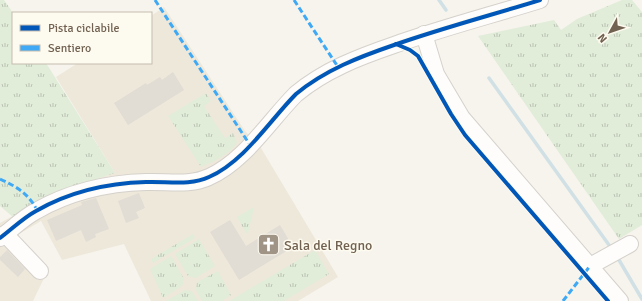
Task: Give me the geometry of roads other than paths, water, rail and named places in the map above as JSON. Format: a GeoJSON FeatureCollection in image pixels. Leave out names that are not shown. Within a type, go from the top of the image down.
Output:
{"type":"FeatureCollection","features":[{"type":"Feature","properties":{"kind":"street"},"geometry":{"type":"LineString","coordinates":[[40,271],[2,236],[37,210],[93,188],[128,182],[188,182],[209,178],[226,168],[242,154],[286,103],[306,86],[338,67],[424,34],[540,0]]}},
{"type":"Feature","properties":{"kind":"street"},"geometry":{"type":"LineString","coordinates":[[424,34],[436,74],[459,114],[620,301]]}},
{"type":"Feature","properties":{"kind":"street"},"geometry":{"type":"LineString","coordinates":[[590,266],[630,244]]}},
{"type":"Feature","properties":{"kind":"waterway"},"geometry":{"type":"LineString","coordinates":[[439,0],[446,10]]}},
{"type":"Feature","properties":{"kind":"waterway"},"geometry":{"type":"LineString","coordinates":[[489,78],[609,245]]}},
{"type":"Feature","properties":{"kind":"waterway"},"geometry":{"type":"LineString","coordinates":[[619,260],[642,299]]}},
{"type":"Feature","properties":{"kind":"place","name":"Sala del Regno"},"geometry":{"type":"Point","coordinates":[269,245]}}]}
